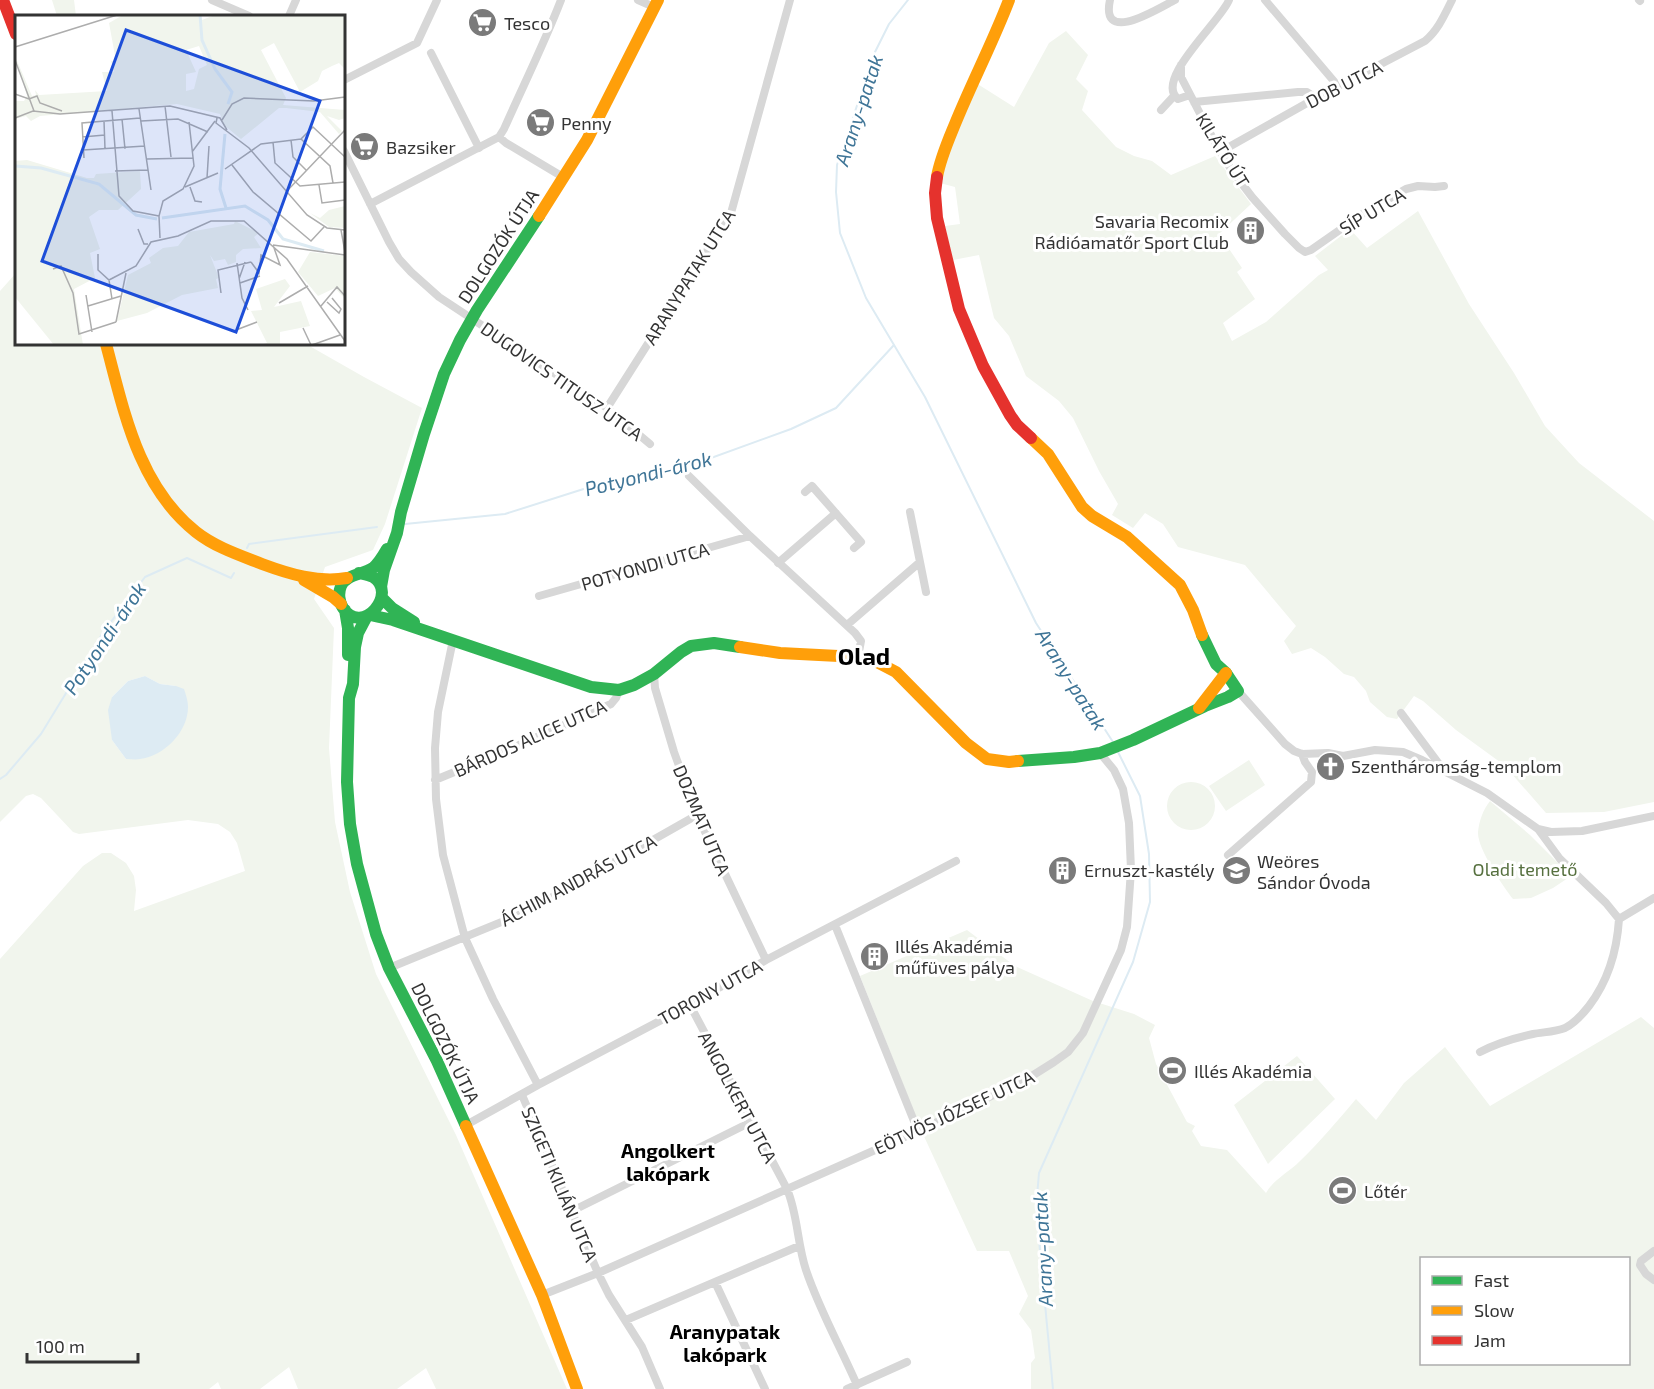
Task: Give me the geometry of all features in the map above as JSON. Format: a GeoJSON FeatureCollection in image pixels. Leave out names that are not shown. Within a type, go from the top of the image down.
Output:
{"type":"FeatureCollection","features":[{"type":"Feature","properties":{"kind":"main road"},"geometry":{"type":"LineString","coordinates":[[3,0],[15,31]]}},
{"type":"Feature","properties":{"kind":"main road"},"geometry":{"type":"LineString","coordinates":[[292,573],[333,597],[355,616],[380,615],[603,690],[619,690],[634,685],[654,674],[669,660],[691,646],[714,643],[780,653],[858,657],[873,660],[896,672],[966,743],[987,759],[995,761],[1074,757],[1103,752],[1228,698],[1238,691],[1226,673],[1216,664],[1204,641],[1194,610],[1180,585],[1127,537],[1092,516],[1082,507],[1048,453],[1010,415],[983,366],[959,309],[937,218],[935,193],[938,173],[972,82],[995,37],[1009,0]]}},
{"type":"Feature","properties":{"kind":"main road","name":"DOLGOZÓK ÚTJA"},"geometry":{"type":"LineString","coordinates":[[353,575],[375,566],[386,550],[398,523],[437,393],[460,340],[587,140],[656,4]]}},
{"type":"Feature","properties":{"kind":"main road"},"geometry":{"type":"LineString","coordinates":[[106,345],[136,449],[144,469],[166,504],[192,530],[238,556],[311,578],[329,580],[353,575],[370,576],[376,580],[392,608],[431,632]]}},
{"type":"Feature","properties":{"kind":"main road","name":"DOLGOZÓK ÚTJA"},"geometry":{"type":"LineString","coordinates":[[381,592],[384,570],[397,534],[398,523]]}},
{"type":"Feature","properties":{"kind":"main road"},"geometry":{"type":"LineString","coordinates":[[343,607],[339,590],[342,583],[353,575]]}},
{"type":"Feature","properties":{"kind":"main road"},"geometry":{"type":"LineString","coordinates":[[368,615],[377,609],[381,592]]}},
{"type":"Feature","properties":{"kind":"main road","name":"DOLGOZÓK ÚTJA"},"geometry":{"type":"LineString","coordinates":[[343,607],[348,628],[347,782],[350,824],[357,864],[376,934],[389,968],[437,1061],[542,1295],[577,1389]]}},
{"type":"Feature","properties":{"kind":"main road","name":"DOLGOZÓK ÚTJA"},"geometry":{"type":"LineString","coordinates":[[349,698],[353,684],[358,633],[368,615]]}},
{"type":"Feature","properties":{"kind":"main road"},"geometry":{"type":"LineString","coordinates":[[1195,711],[1226,673]]}},
{"type":"Feature","properties":{"kind":"street"},"geometry":{"type":"LineString","coordinates":[[212,0],[247,15]]}},
{"type":"Feature","properties":{"kind":"street"},"geometry":{"type":"LineString","coordinates":[[289,15],[296,0]]}},
{"type":"Feature","properties":{"kind":"street"},"geometry":{"type":"LineString","coordinates":[[345,79],[417,43],[437,0]]}},
{"type":"Feature","properties":{"kind":"street"},"geometry":{"type":"LineString","coordinates":[[370,204],[499,137],[544,43],[561,0]]}},
{"type":"Feature","properties":{"kind":"street"},"geometry":{"type":"LineString","coordinates":[[638,0],[656,4]]}},
{"type":"Feature","properties":{"kind":"street","name":"ARANYPATAK UTCA"},"geometry":{"type":"LineString","coordinates":[[607,408],[731,213],[790,0]]}},
{"type":"Feature","properties":{"kind":"street"},"geometry":{"type":"LineString","coordinates":[[1110,0],[1109,14],[1115,22],[1119,23],[1131,22],[1175,0]]}},
{"type":"Feature","properties":{"kind":"street"},"geometry":{"type":"LineString","coordinates":[[1192,98],[1178,99],[1174,96],[1172,91],[1175,77],[1184,59],[1223,11],[1229,0]]}},
{"type":"Feature","properties":{"kind":"street"},"geometry":{"type":"LineString","coordinates":[[1265,0],[1338,86]]}},
{"type":"Feature","properties":{"kind":"street","name":"DOB UTCA"},"geometry":{"type":"LineString","coordinates":[[1220,152],[1338,86],[1425,41],[1442,21],[1452,0]]}},
{"type":"Feature","properties":{"kind":"street"},"geometry":{"type":"LineString","coordinates":[[431,53],[479,148]]}},
{"type":"Feature","properties":{"kind":"street","name":"KILÁTÓ ÚT"},"geometry":{"type":"LineString","coordinates":[[1181,65],[1181,77],[1220,152],[1252,197],[1294,244],[1305,252]]}},
{"type":"Feature","properties":{"kind":"street","name":"KILÁTÓ ÚT"},"geometry":{"type":"LineString","coordinates":[[1192,98],[1298,92],[1307,92],[1316,98]]}},
{"type":"Feature","properties":{"kind":"street"},"geometry":{"type":"LineString","coordinates":[[1161,110],[1174,96]]}},
{"type":"Feature","properties":{"kind":"street"},"geometry":{"type":"LineString","coordinates":[[499,137],[563,177]]}},
{"type":"Feature","properties":{"kind":"street","name":"DUGOVICS TITUSZ UTCA"},"geometry":{"type":"LineString","coordinates":[[345,153],[399,259],[411,272],[439,297],[607,408],[650,444]]}},
{"type":"Feature","properties":{"kind":"street","name":"SÍP UTCA"},"geometry":{"type":"LineString","coordinates":[[1305,252],[1364,213],[1406,189],[1418,186],[1435,188],[1444,186]]}},
{"type":"Feature","properties":{"kind":"street"},"geometry":{"type":"LineString","coordinates":[[689,476],[778,563],[855,633],[861,641],[858,657]]}},
{"type":"Feature","properties":{"kind":"street"},"geometry":{"type":"LineString","coordinates":[[805,492],[812,486],[836,513],[861,542],[854,548]]}},
{"type":"Feature","properties":{"kind":"street"},"geometry":{"type":"LineString","coordinates":[[910,512],[926,592]]}},
{"type":"Feature","properties":{"kind":"street"},"geometry":{"type":"LineString","coordinates":[[778,563],[836,513]]}},
{"type":"Feature","properties":{"kind":"street","name":"POTYONDI UTCA"},"geometry":{"type":"LineString","coordinates":[[539,596],[750,536]]}},
{"type":"Feature","properties":{"kind":"street"},"geometry":{"type":"LineString","coordinates":[[847,626],[920,562]]}},
{"type":"Feature","properties":{"kind":"street"},"geometry":{"type":"LineString","coordinates":[[453,640],[438,712],[435,747],[436,799],[443,855],[465,938],[493,999],[538,1085]]}},
{"type":"Feature","properties":{"kind":"street","name":"DOZMAT UTCA"},"geometry":{"type":"LineString","coordinates":[[654,674],[655,688],[697,815],[766,960]]}},
{"type":"Feature","properties":{"kind":"street","name":"BÁRDOS ALICE UTCA"},"geometry":{"type":"LineString","coordinates":[[435,780],[611,704],[619,690]]}},
{"type":"Feature","properties":{"kind":"street"},"geometry":{"type":"LineString","coordinates":[[1238,691],[1294,751],[1302,754],[1328,753],[1343,756],[1375,750],[1403,752],[1487,793],[1538,829],[1560,859],[1606,903],[1619,919],[1618,936],[1606,978],[1581,1015],[1565,1028],[1507,1040],[1480,1052]]}},
{"type":"Feature","properties":{"kind":"street"},"geometry":{"type":"LineString","coordinates":[[1401,713],[1445,771]]}},
{"type":"Feature","properties":{"kind":"street","name":"EÖTVÖS JÓZSEF UTCA"},"geometry":{"type":"LineString","coordinates":[[542,1295],[598,1273],[918,1131],[1027,1079],[1068,1052],[1083,1033],[1121,950],[1127,927],[1130,899],[1129,823],[1123,789],[1103,752]]}},
{"type":"Feature","properties":{"kind":"street"},"geometry":{"type":"LineString","coordinates":[[1228,855],[1311,782],[1312,771],[1302,754]]}},
{"type":"Feature","properties":{"kind":"street","name":"ÁCHIM ANDRÁS UTCA"},"geometry":{"type":"LineString","coordinates":[[389,968],[526,912],[697,815]]}},
{"type":"Feature","properties":{"kind":"street"},"geometry":{"type":"LineString","coordinates":[[1538,829],[1560,833],[1576,832],[1654,816]]}},
{"type":"Feature","properties":{"kind":"street","name":"TORONY UTCA"},"geometry":{"type":"LineString","coordinates":[[466,1125],[690,1005],[766,960],[956,861]]}},
{"type":"Feature","properties":{"kind":"street"},"geometry":{"type":"LineString","coordinates":[[1619,919],[1654,898]]}},
{"type":"Feature","properties":{"kind":"street"},"geometry":{"type":"LineString","coordinates":[[835,925],[918,1131]]}},
{"type":"Feature","properties":{"kind":"street","name":"ANGOLKERT UTCA"},"geometry":{"type":"LineString","coordinates":[[690,1005],[787,1189],[794,1210],[799,1246],[810,1283],[857,1385]]}},
{"type":"Feature","properties":{"kind":"street","name":"SZIGETI KILIÁN UTCA"},"geometry":{"type":"LineString","coordinates":[[522,1095],[598,1273],[642,1347],[660,1389]]}},
{"type":"Feature","properties":{"kind":"street"},"geometry":{"type":"LineString","coordinates":[[570,1212],[751,1122]]}},
{"type":"Feature","properties":{"kind":"street"},"geometry":{"type":"LineString","coordinates":[[626,1320],[799,1246]]}},
{"type":"Feature","properties":{"kind":"street"},"geometry":{"type":"LineString","coordinates":[[1654,1251],[1641,1261],[1640,1265],[1654,1280]]}},
{"type":"Feature","properties":{"kind":"street"},"geometry":{"type":"LineString","coordinates":[[715,1282],[765,1389]]}},
{"type":"Feature","properties":{"kind":"street"},"geometry":{"type":"LineString","coordinates":[[847,1389],[907,1362]]}},
{"type":"Feature","properties":{"kind":"green space"},"geometry":{"type":"Polygon","coordinates":[[[52,0],[74,0],[76,15],[57,15],[52,0]]]}},
{"type":"Feature","properties":{"kind":"green space"},"geometry":{"type":"Polygon","coordinates":[[[1066,31],[1088,55],[1076,79],[1088,91],[1082,110],[1116,147],[1134,156],[1152,161],[1171,175],[1215,156],[1251,204],[1219,234],[1242,268],[1237,272],[1255,299],[1223,323],[1232,341],[1266,322],[1319,275],[1328,270],[1315,256],[1350,229],[1367,248],[1418,211],[1469,304],[1545,426],[1579,463],[1654,521],[1654,802],[1604,812],[1546,813],[1504,765],[1456,730],[1423,701],[1414,696],[1397,719],[1387,717],[1370,702],[1366,691],[1354,677],[1344,674],[1325,657],[1311,648],[1292,654],[1284,641],[1296,626],[1245,565],[1178,547],[1163,524],[1145,513],[1133,528],[1112,515],[1118,504],[1073,418],[1059,401],[1026,376],[1009,336],[994,318],[979,255],[953,260],[945,226],[960,224],[955,187],[940,183],[951,141],[976,83],[1014,107],[1049,43],[1066,31]]]}},
{"type":"Feature","properties":{"kind":"green space"},"geometry":{"type":"Polygon","coordinates":[[[15,274],[15,345],[308,345],[422,408],[385,524],[373,550],[325,567],[314,599],[334,628],[329,748],[335,822],[350,892],[376,974],[456,1135],[567,1389],[436,1389],[426,1368],[397,1389],[298,1389],[289,1367],[260,1389],[221,1389],[218,1382],[209,1389],[0,1389],[0,959],[83,866],[102,853],[111,853],[126,863],[134,876],[136,890],[134,911],[245,871],[237,843],[230,832],[218,824],[188,820],[79,834],[73,832],[41,798],[33,794],[26,796],[0,822],[0,291],[15,274]],[[145,676],[128,681],[112,697],[112,740],[126,759],[176,686],[160,684],[145,676]]]}},
{"type":"Feature","properties":{"kind":"green space"},"geometry":{"type":"Polygon","coordinates":[[[1249,760],[1265,785],[1226,811],[1209,786],[1249,760]]]}},
{"type":"Feature","properties":{"kind":"green space"},"geometry":{"type":"Polygon","coordinates":[[[1186,782],[1196,782],[1211,792],[1215,806],[1214,815],[1205,826],[1196,830],[1186,830],[1171,820],[1167,811],[1167,801],[1177,786],[1186,782]]]}},
{"type":"Feature","properties":{"kind":"green space","name":"Oladi temető"},"geometry":{"type":"Polygon","coordinates":[[[1490,801],[1530,835],[1571,876],[1553,888],[1531,898],[1513,899],[1491,867],[1479,839],[1480,820],[1490,801]]]}},
{"type":"Feature","properties":{"kind":"green space"},"geometry":{"type":"Polygon","coordinates":[[[967,930],[1015,966],[1093,1001],[1134,1014],[1155,1025],[1149,1038],[1156,1064],[1187,1122],[1195,1126],[1192,1131],[1201,1146],[1227,1150],[1266,1193],[1315,1146],[1356,1099],[1376,1120],[1404,1083],[1445,1047],[1490,1106],[1641,1017],[1654,1028],[1654,1389],[1031,1389],[1031,1363],[1035,1358],[1031,1330],[1019,1314],[1028,1296],[1009,1251],[977,1251],[922,1132],[860,976],[967,930]]]}},
{"type":"Feature","properties":{"kind":"green space"},"geometry":{"type":"Polygon","coordinates":[[[1297,1056],[1335,1099],[1268,1164],[1234,1105],[1297,1056]]]}},
{"type":"Feature","properties":{"kind":"shaded area"},"geometry":{"type":"Polygon","coordinates":[[[145,676],[160,684],[184,689],[188,705],[187,716],[179,734],[166,748],[149,757],[126,759],[112,740],[108,710],[112,697],[128,681],[145,676]]]}},
{"type":"Feature","properties":{"kind":"waterway","name":"Arany-patak"},"geometry":{"type":"LineString","coordinates":[[908,0],[889,24],[875,52],[837,165],[836,192],[840,233],[866,298],[925,397],[1036,623],[1113,742]]}},
{"type":"Feature","properties":{"kind":"waterway","name":"Potyondi-árok"},"geometry":{"type":"LineString","coordinates":[[405,524],[505,514],[593,486],[689,466],[791,429],[836,408],[894,345]]}},
{"type":"Feature","properties":{"kind":"waterway","name":"Potyondi-árok"},"geometry":{"type":"LineString","coordinates":[[247,548],[249,544],[377,527]]}},
{"type":"Feature","properties":{"kind":"waterway","name":"Potyondi-árok"},"geometry":{"type":"LineString","coordinates":[[0,779],[41,734],[104,631],[145,577],[187,558],[231,578],[234,573]]}},
{"type":"Feature","properties":{"kind":"waterway","name":"Arany-patak"},"geometry":{"type":"LineString","coordinates":[[1053,1389],[1036,1208],[1039,1173],[1133,962],[1150,902],[1149,854],[1140,796],[1117,750]]}},
{"type":"Feature","properties":{"kind":"traffic: fast"},"geometry":{"type":"LineString","coordinates":[[381,587],[424,434],[444,374],[477,310],[539,216]]}},
{"type":"Feature","properties":{"kind":"traffic: fast"},"geometry":{"type":"LineString","coordinates":[[359,573],[361,573],[364,574],[368,575],[373,577],[380,584],[382,593],[375,609],[359,618],[351,616],[343,608],[339,597],[341,586],[347,579],[355,575],[360,574],[364,572],[373,568],[387,549]]}},
{"type":"Feature","properties":{"kind":"traffic: fast"},"geometry":{"type":"LineString","coordinates":[[382,598],[392,608],[414,622]]}},
{"type":"Feature","properties":{"kind":"traffic: fast"},"geometry":{"type":"LineString","coordinates":[[345,610],[348,655]]}},
{"type":"Feature","properties":{"kind":"traffic: fast"},"geometry":{"type":"LineString","coordinates":[[370,615],[393,620],[591,687],[619,690],[654,674],[691,646],[714,643],[740,647]]}},
{"type":"Feature","properties":{"kind":"traffic: fast"},"geometry":{"type":"LineString","coordinates":[[367,616],[358,633],[353,684],[349,698],[347,782],[350,824],[357,864],[376,934],[389,968],[437,1061],[466,1126]]}},
{"type":"Feature","properties":{"kind":"traffic: fast"},"geometry":{"type":"LineString","coordinates":[[1018,761],[1100,753],[1238,691],[1226,673],[1216,664],[1202,635]]}},
{"type":"Feature","properties":{"kind":"traffic: slow"},"geometry":{"type":"LineString","coordinates":[[539,216],[587,140],[658,0]]}},
{"type":"Feature","properties":{"kind":"traffic: slow"},"geometry":{"type":"LineString","coordinates":[[937,177],[950,137],[1009,0]]}},
{"type":"Feature","properties":{"kind":"traffic: slow"},"geometry":{"type":"LineString","coordinates":[[106,345],[136,446],[160,493],[176,513],[196,532],[211,542],[262,564],[314,578],[347,578]]}},
{"type":"Feature","properties":{"kind":"traffic: slow"},"geometry":{"type":"LineString","coordinates":[[1031,438],[1048,454],[1082,507],[1092,516],[1127,537],[1180,585],[1193,610],[1202,635]]}},
{"type":"Feature","properties":{"kind":"traffic: slow"},"geometry":{"type":"LineString","coordinates":[[304,580],[341,604]]}},
{"type":"Feature","properties":{"kind":"traffic: slow"},"geometry":{"type":"LineString","coordinates":[[740,647],[780,653],[858,657],[873,660],[896,672],[966,743],[987,759],[1018,761]]}},
{"type":"Feature","properties":{"kind":"traffic: slow"},"geometry":{"type":"LineString","coordinates":[[1199,708],[1226,673]]}},
{"type":"Feature","properties":{"kind":"traffic: slow"},"geometry":{"type":"LineString","coordinates":[[466,1126],[542,1295],[577,1389]]}},
{"type":"Feature","properties":{"kind":"traffic: jam"},"geometry":{"type":"LineString","coordinates":[[3,0],[15,31]]}},
{"type":"Feature","properties":{"kind":"traffic: jam"},"geometry":{"type":"LineString","coordinates":[[937,177],[935,193],[937,218],[959,309],[983,366],[1010,415],[1031,438]]}},
{"type":"Feature","properties":{"kind":"place","name":"Tesco"},"geometry":{"type":"Point","coordinates":[483,23]}},
{"type":"Feature","properties":{"kind":"place","name":"Penny"},"geometry":{"type":"Point","coordinates":[540,123]}},
{"type":"Feature","properties":{"kind":"place","name":"Bazsiker"},"geometry":{"type":"Point","coordinates":[365,147]}},
{"type":"Feature","properties":{"kind":"place","name":"Savaria Recomix Rádióamatőr Sport Club"},"geometry":{"type":"Point","coordinates":[1250,231]}},
{"type":"Feature","properties":{"kind":"place","name":"Szentháromság-templom"},"geometry":{"type":"Point","coordinates":[1330,766]}},
{"type":"Feature","properties":{"kind":"place","name":"Ernuszt-kastély"},"geometry":{"type":"Point","coordinates":[1063,870]}},
{"type":"Feature","properties":{"kind":"place","name":"Weöres Sándor Óvoda"},"geometry":{"type":"Point","coordinates":[1236,871]}},
{"type":"Feature","properties":{"kind":"place","name":"Illés Akadémia műfüves pálya"},"geometry":{"type":"Point","coordinates":[874,956]}},
{"type":"Feature","properties":{"kind":"place","name":"Illés Akadémia"},"geometry":{"type":"Point","coordinates":[1173,1071]}},
{"type":"Feature","properties":{"kind":"place","name":"Lőtér"},"geometry":{"type":"Point","coordinates":[1343,1191]}},
{"type":"Feature","properties":{"kind":"district","name":"Olad"},"geometry":{"type":"Point","coordinates":[864,655]}},
{"type":"Feature","properties":{"kind":"district","name":"Angolkert lakópark"},"geometry":{"type":"Point","coordinates":[668,1162]}},
{"type":"Feature","properties":{"kind":"district","name":"Aranypatak lakópark"},"geometry":{"type":"Point","coordinates":[725,1342]}}]}
